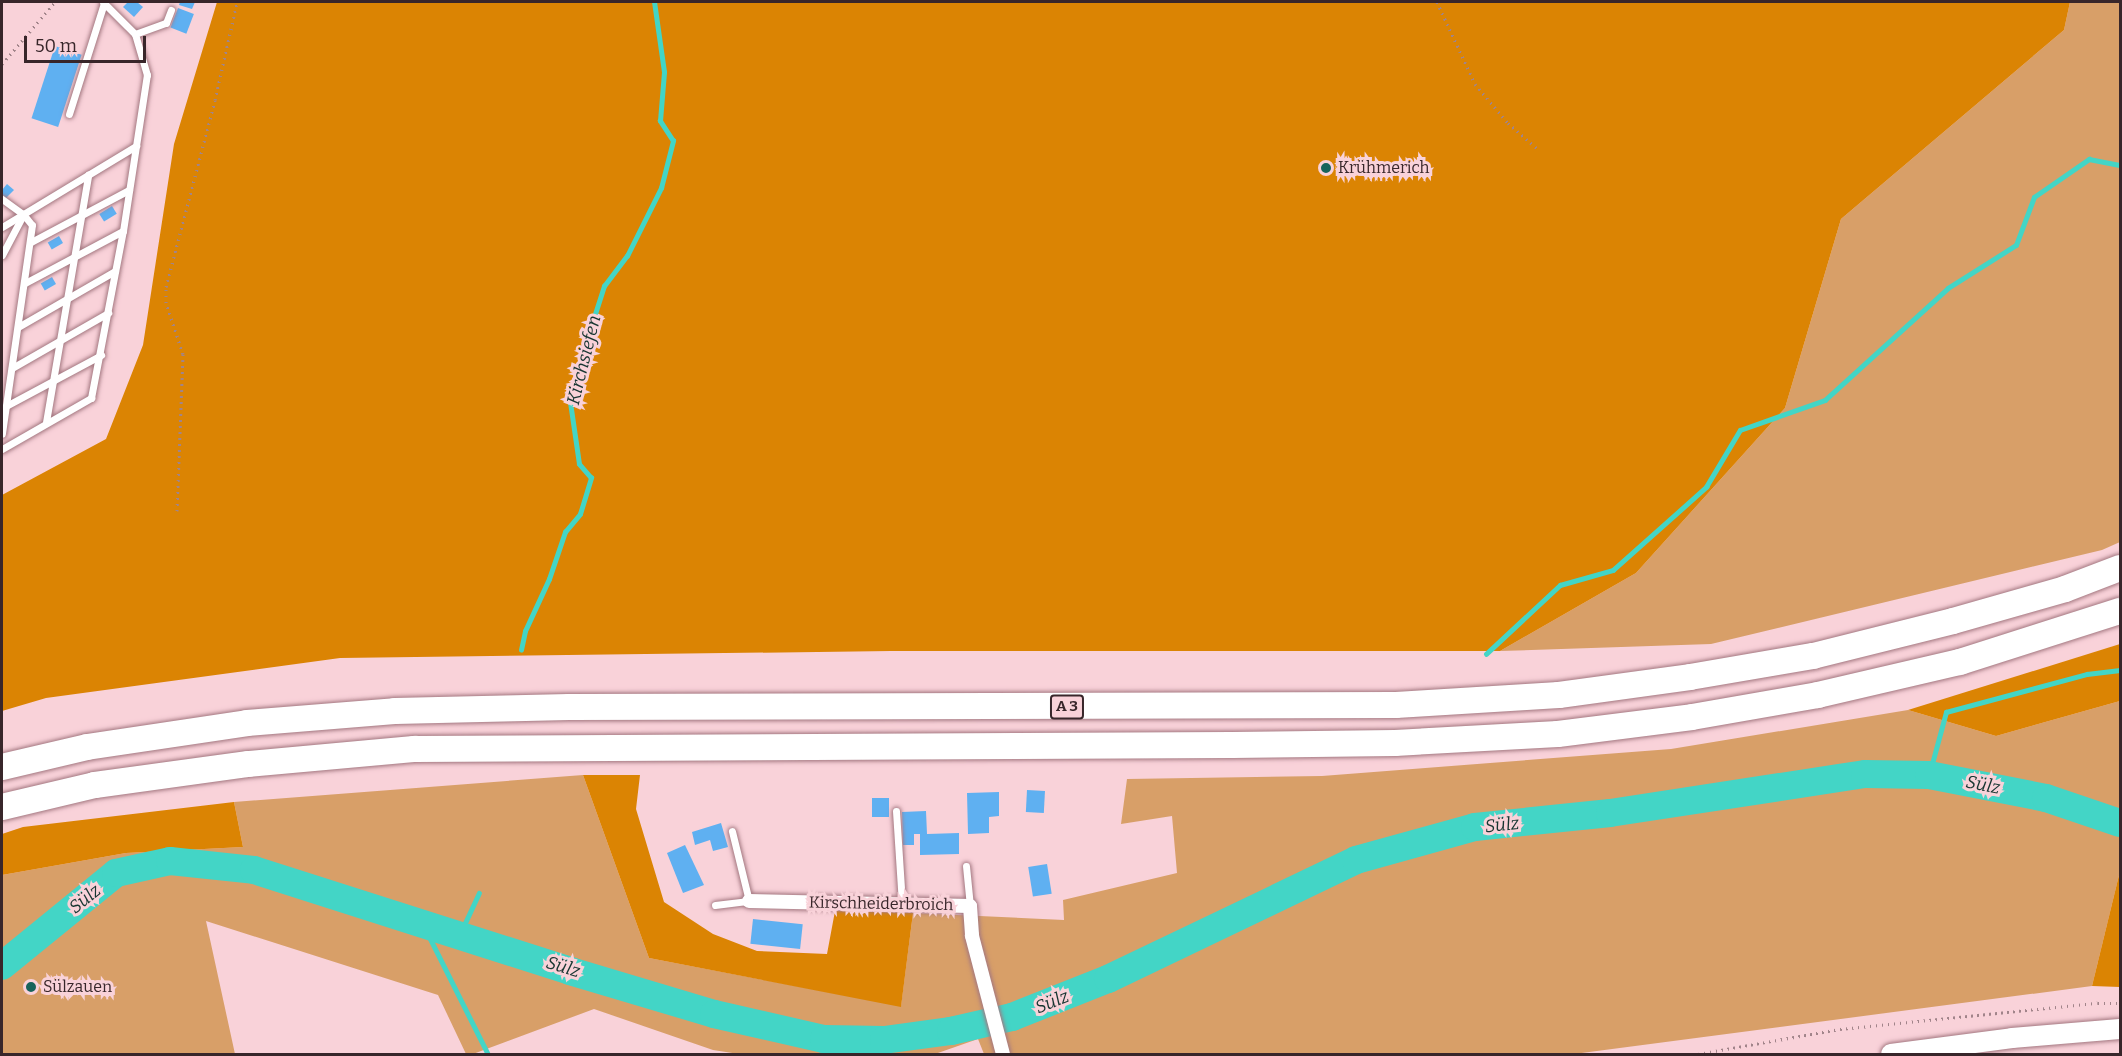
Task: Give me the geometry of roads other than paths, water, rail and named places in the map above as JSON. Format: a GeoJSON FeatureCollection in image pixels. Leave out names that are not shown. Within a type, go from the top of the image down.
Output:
{"type":"FeatureCollection","features":[{"type":"Feature","properties":{"kind":"highway","name":"A 3"},"geometry":{"type":"LineString","coordinates":[[2,767],[87,747],[247,723],[395,711],[568,707],[1396,705],[1559,694],[1690,677],[1813,656],[1964,618],[2065,589],[2121,568]]}},
{"type":"Feature","properties":{"kind":"highway"},"geometry":{"type":"LineString","coordinates":[[2,807],[117,782],[249,764],[414,749],[1337,744],[1558,734],[1692,717],[1818,695],[1960,662],[2121,611]]}},
{"type":"Feature","properties":{"kind":"main road"},"geometry":{"type":"LineString","coordinates":[[1891,1054],[2012,1038],[2121,1029]]}},
{"type":"Feature","properties":{"kind":"street","name":"Kirschheiderbroich"},"geometry":{"type":"LineString","coordinates":[[748,901],[969,906],[972,936],[1003,1054]]}},
{"type":"Feature","properties":{"kind":"lane"},"geometry":{"type":"LineString","coordinates":[[2,449],[91,398],[101,355],[147,75],[135,34],[103,2],[69,114]]}},
{"type":"Feature","properties":{"kind":"lane"},"geometry":{"type":"LineString","coordinates":[[135,34],[166,23],[171,10]]}},
{"type":"Feature","properties":{"kind":"lane"},"geometry":{"type":"LineString","coordinates":[[2,228],[136,146]]}},
{"type":"Feature","properties":{"kind":"lane"},"geometry":{"type":"LineString","coordinates":[[46,422],[88,175]]}},
{"type":"Feature","properties":{"kind":"lane"},"geometry":{"type":"LineString","coordinates":[[31,242],[129,190]]}},
{"type":"Feature","properties":{"kind":"lane"},"geometry":{"type":"LineString","coordinates":[[2,199],[24,214],[32,225],[2,434]]}},
{"type":"Feature","properties":{"kind":"lane"},"geometry":{"type":"LineString","coordinates":[[2,255],[24,214]]}},
{"type":"Feature","properties":{"kind":"lane"},"geometry":{"type":"LineString","coordinates":[[25,283],[123,231]]}},
{"type":"Feature","properties":{"kind":"lane"},"geometry":{"type":"LineString","coordinates":[[18,327],[115,271]]}},
{"type":"Feature","properties":{"kind":"lane"},"geometry":{"type":"LineString","coordinates":[[12,368],[108,313]]}},
{"type":"Feature","properties":{"kind":"lane"},"geometry":{"type":"LineString","coordinates":[[6,406],[53,383],[101,355]]}},
{"type":"Feature","properties":{"kind":"lane"},"geometry":{"type":"LineString","coordinates":[[896,811],[902,904]]}},
{"type":"Feature","properties":{"kind":"lane"},"geometry":{"type":"LineString","coordinates":[[715,904],[748,901],[732,831]]}},
{"type":"Feature","properties":{"kind":"lane"},"geometry":{"type":"LineString","coordinates":[[966,866],[969,906]]}},
{"type":"Feature","properties":{"kind":"waterway","name":"Kirchsiefen"},"geometry":{"type":"LineString","coordinates":[[521,650],[525,631],[549,579],[565,532],[580,514],[591,478],[579,464],[570,402],[585,371],[586,342],[604,286],[627,256],[661,188],[673,141],[660,121],[664,72],[654,2]]}},
{"type":"Feature","properties":{"kind":"waterway"},"geometry":{"type":"LineString","coordinates":[[1486,654],[1560,585],[1613,570],[1706,487],[1740,430],[1825,400],[1948,288],[2016,245],[2034,197],[2089,159],[2120,165]]}},
{"type":"Feature","properties":{"kind":"waterway"},"geometry":{"type":"LineString","coordinates":[[1929,775],[1946,712],[2087,674],[2120,670]]}},
{"type":"Feature","properties":{"kind":"waterway","name":"Sülz"},"geometry":{"type":"LineString","coordinates":[[2,966],[116,873],[170,861],[254,870],[570,971],[714,1014],[824,1039],[884,1040],[951,1031],[1012,1017],[1108,979],[1356,860],[1475,827],[1610,813],[1865,774],[1929,775],[2046,798],[2120,823]]}},
{"type":"Feature","properties":{"kind":"waterway","name":"Kirchsiefen"},"geometry":{"type":"LineString","coordinates":[[459,936],[479,893]]}},
{"type":"Feature","properties":{"kind":"waterway"},"geometry":{"type":"LineString","coordinates":[[423,924],[488,1054]]}},
{"type":"Feature","properties":{"kind":"place","name":"Krühmerich"},"geometry":{"type":"Point","coordinates":[1326,168]}},
{"type":"Feature","properties":{"kind":"place","name":"Sülzauen"},"geometry":{"type":"Point","coordinates":[31,987]}}]}
